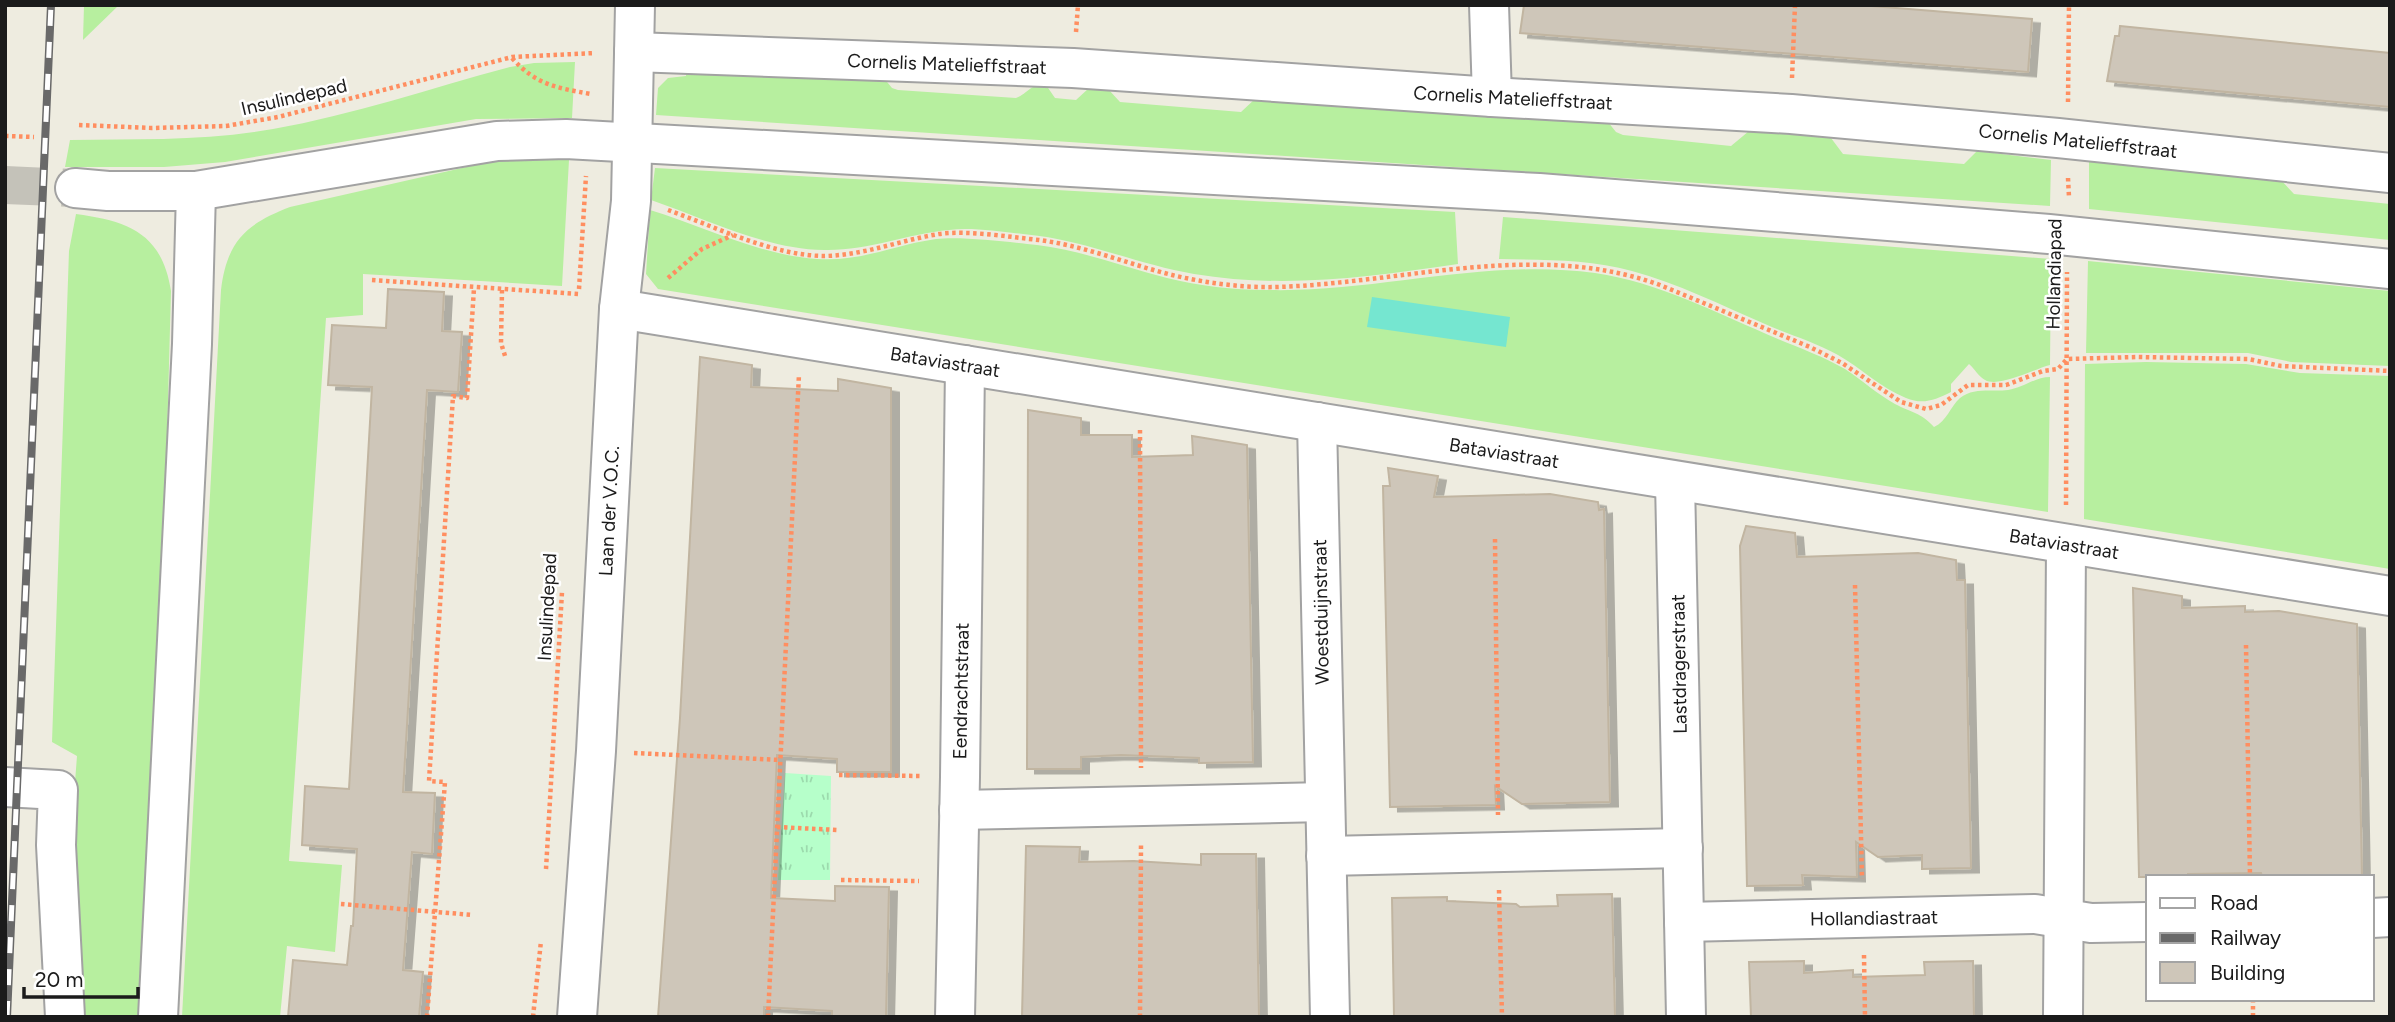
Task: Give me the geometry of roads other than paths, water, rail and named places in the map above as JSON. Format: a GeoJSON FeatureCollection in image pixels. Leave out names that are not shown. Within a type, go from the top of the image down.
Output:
{"type":"FeatureCollection","features":[{"type":"Feature","properties":{"kind":"street","name":"Laan der V.O.C."},"geometry":{"type":"LineString","coordinates":[[577,1017],[596,751],[619,309],[631,201],[635,5]]}},
{"type":"Feature","properties":{"kind":"street"},"geometry":{"type":"LineString","coordinates":[[1489,5],[1492,97]]}},
{"type":"Feature","properties":{"kind":"street","name":"Cornelis Matelieffstraat"},"geometry":{"type":"LineString","coordinates":[[634,51],[1073,68],[1492,97],[1791,114],[2068,139],[2390,173]]}},
{"type":"Feature","properties":{"kind":"street"},"geometry":{"type":"LineString","coordinates":[[75,188],[108,191],[196,191],[497,141],[566,139],[1539,193],[2069,236],[2390,269]]}},
{"type":"Feature","properties":{"kind":"street"},"geometry":{"type":"LineString","coordinates":[[158,1017],[192,344],[196,191]]}},
{"type":"Feature","properties":{"kind":"street","name":"Bataviastraat"},"geometry":{"type":"LineString","coordinates":[[619,309],[2390,596]]}},
{"type":"Feature","properties":{"kind":"street","name":"Eendrachtstraat"},"geometry":{"type":"LineString","coordinates":[[955,1017],[965,365]]}},
{"type":"Feature","properties":{"kind":"street","name":"Woestduijnstraat"},"geometry":{"type":"LineString","coordinates":[[1317,422],[1330,1017]]}},
{"type":"Feature","properties":{"kind":"street","name":"Lastdragerstraat"},"geometry":{"type":"LineString","coordinates":[[1675,481],[1686,1017]]}},
{"type":"Feature","properties":{"kind":"street"},"geometry":{"type":"LineString","coordinates":[[2063,1017],[2066,544]]}},
{"type":"Feature","properties":{"kind":"street"},"geometry":{"type":"LineString","coordinates":[[5,787],[58,790],[56,845],[65,1017]]}},
{"type":"Feature","properties":{"kind":"street"},"geometry":{"type":"LineString","coordinates":[[960,793],[1141,806],[1325,802]]}},
{"type":"Feature","properties":{"kind":"street"},"geometry":{"type":"LineString","coordinates":[[1326,856],[1683,848]]}},
{"type":"Feature","properties":{"kind":"street","name":"Hollandiastraat"},"geometry":{"type":"LineString","coordinates":[[1684,922],[2035,914],[2091,923],[2146,922]]}},
{"type":"Feature","properties":{"kind":"tunnel"},"geometry":{"type":"LineString","coordinates":[[5,185],[75,188]]}},
{"type":"Feature","properties":{"kind":"railway"},"geometry":{"type":"LineString","coordinates":[[7,1017],[51,5]]}}]}
